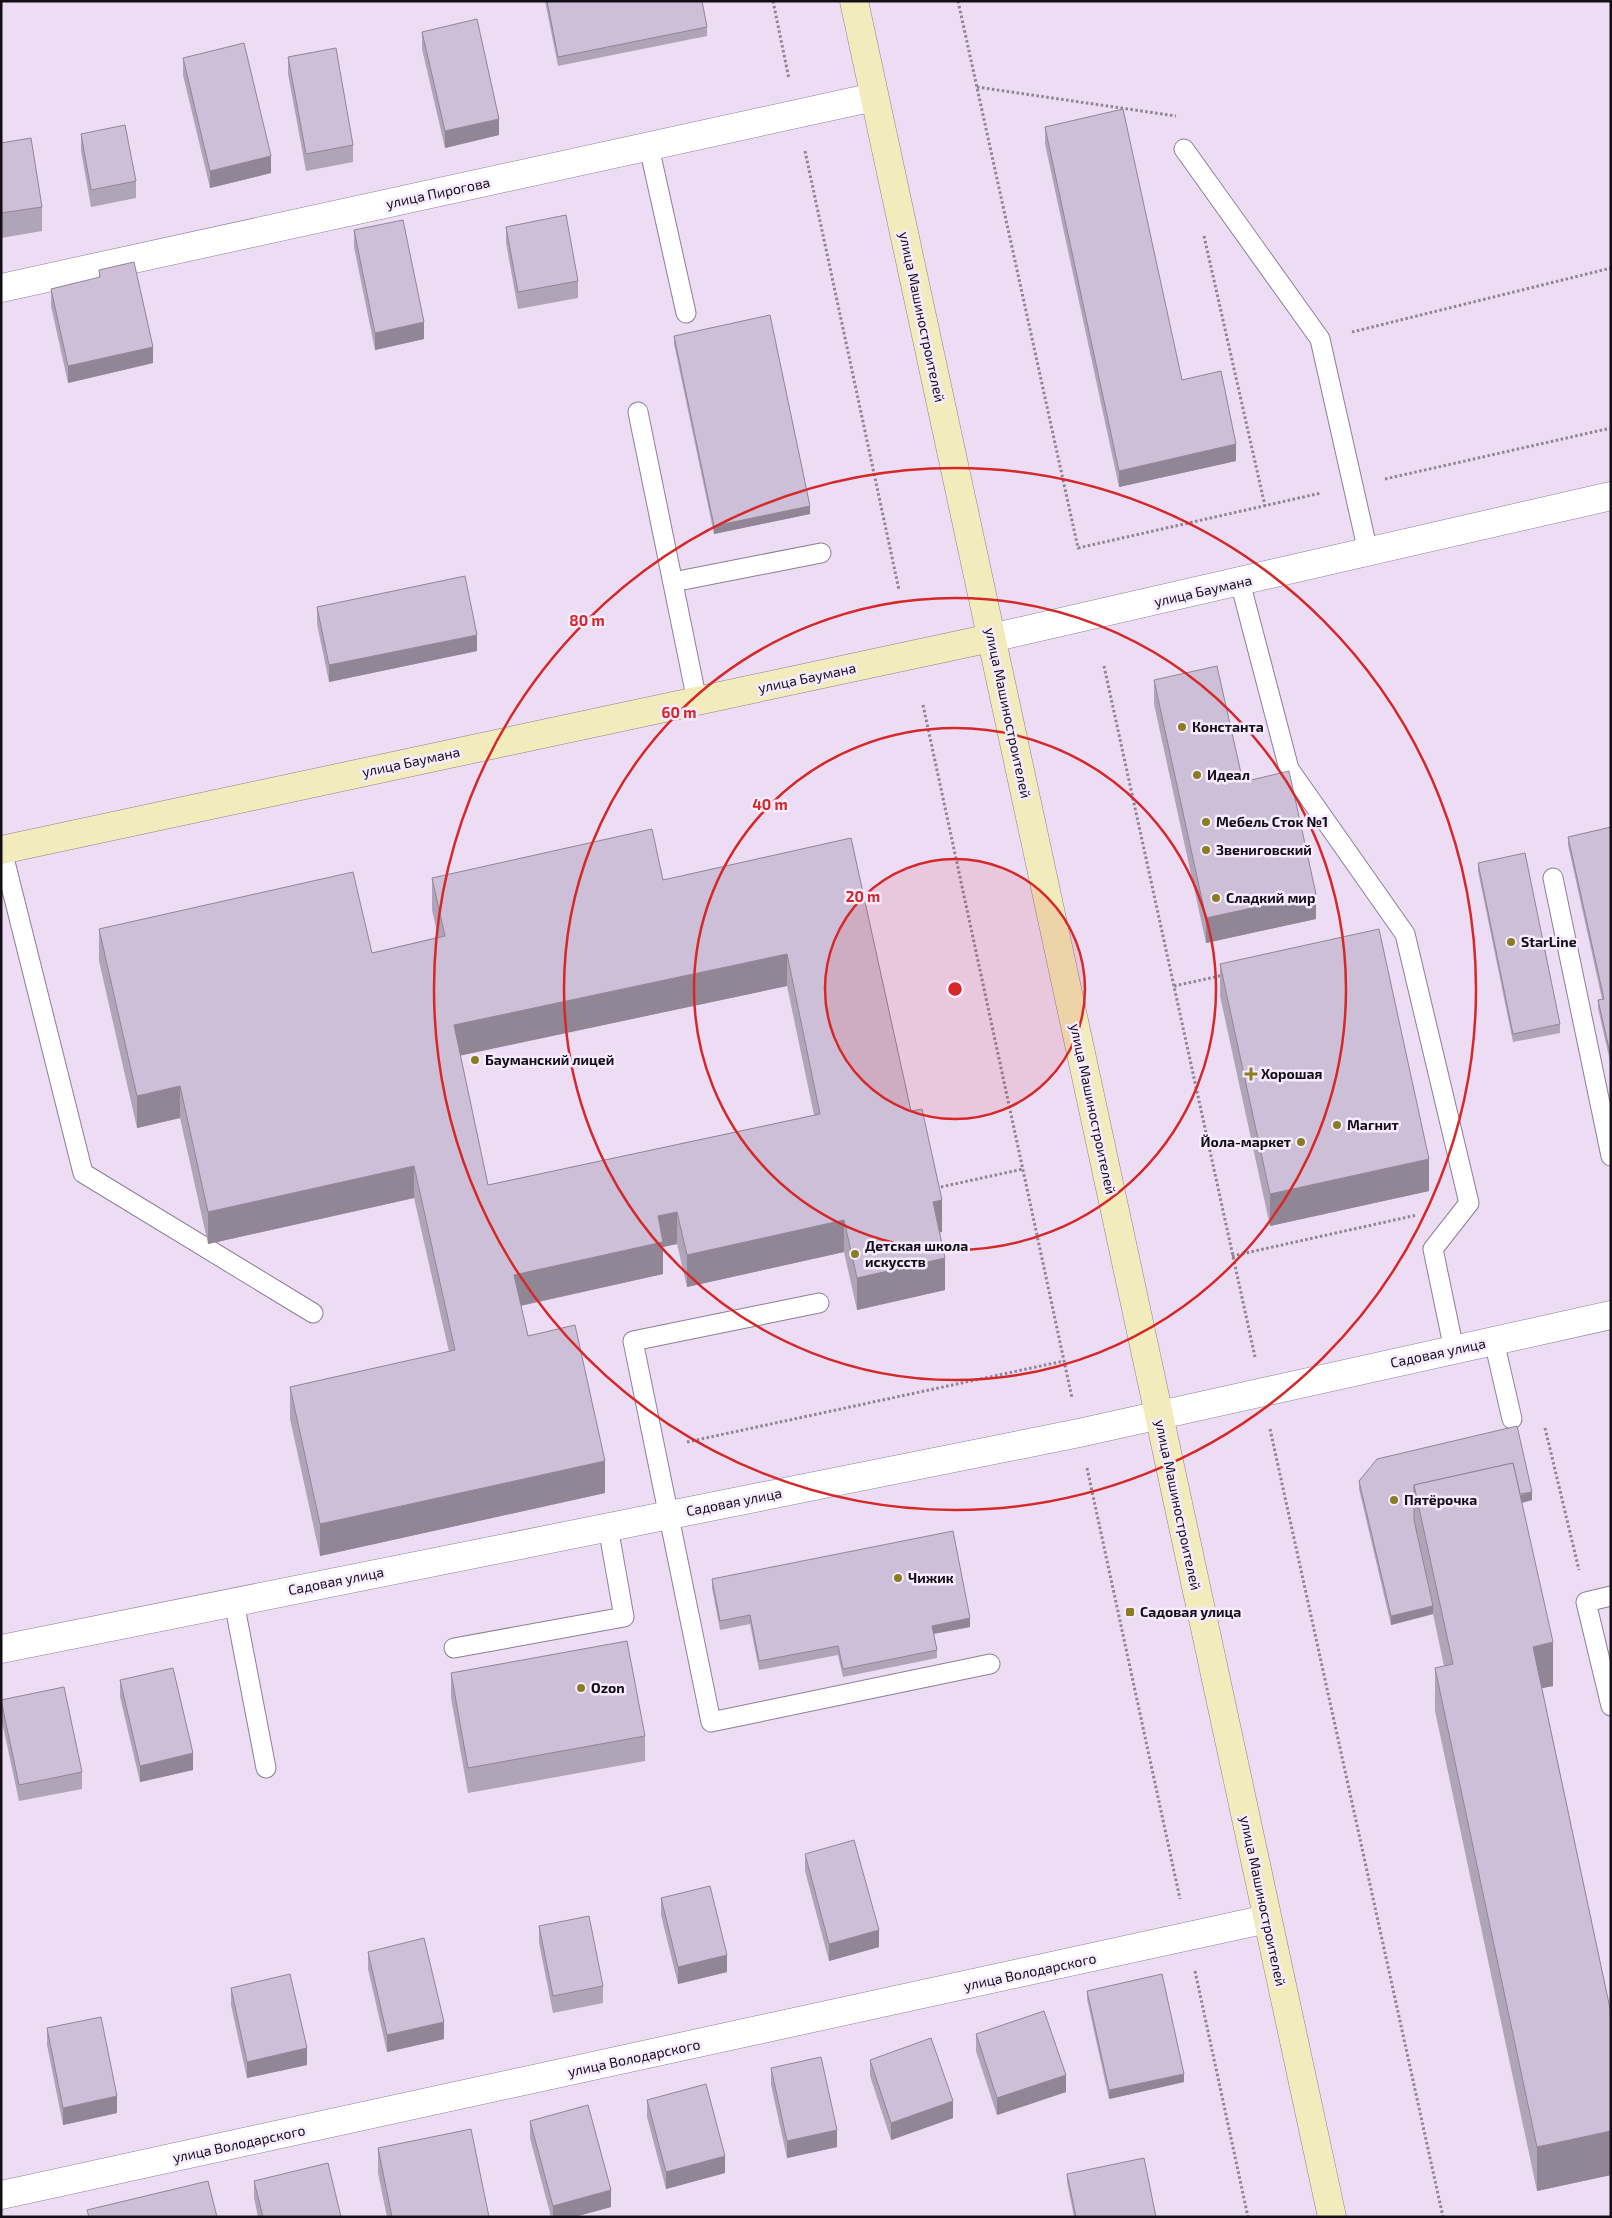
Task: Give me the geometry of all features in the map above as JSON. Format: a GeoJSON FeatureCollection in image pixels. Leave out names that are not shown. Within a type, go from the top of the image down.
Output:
{"type":"FeatureCollection","features":[{"type":"Feature","properties":{"kind":"main road","name":"улица Машиностроителей"},"geometry":{"type":"LineString","coordinates":[[854,1],[1332,2217]]}},
{"type":"Feature","properties":{"kind":"main road","name":"улица Баумана"},"geometry":{"type":"LineString","coordinates":[[2,850],[991,638]]}},
{"type":"Feature","properties":{"kind":"street","name":"улица Пирогова"},"geometry":{"type":"LineString","coordinates":[[1,288],[874,97]]}},
{"type":"Feature","properties":{"kind":"street","name":"улица Баумана"},"geometry":{"type":"LineString","coordinates":[[991,638],[1611,496]]}},
{"type":"Feature","properties":{"kind":"street","name":"Садовая улица"},"geometry":{"type":"LineString","coordinates":[[1,1649],[1159,1415],[1611,1315]]}},
{"type":"Feature","properties":{"kind":"street","name":"улица Володарского"},"geometry":{"type":"LineString","coordinates":[[1,2196],[1267,1919]]}},
{"type":"Feature","properties":{"kind":"lane"},"geometry":{"type":"LineString","coordinates":[[650,147],[686,313]]}},
{"type":"Feature","properties":{"kind":"lane"},"geometry":{"type":"LineString","coordinates":[[1184,148],[1320,339],[1368,552]]}},
{"type":"Feature","properties":{"kind":"lane"},"geometry":{"type":"LineString","coordinates":[[638,412],[697,701]]}},
{"type":"Feature","properties":{"kind":"lane"},"geometry":{"type":"LineString","coordinates":[[673,582],[820,552]]}},
{"type":"Feature","properties":{"kind":"lane"},"geometry":{"type":"LineString","coordinates":[[1240,582],[1288,769],[1405,934],[1469,1203],[1433,1249],[1454,1350]]}},
{"type":"Feature","properties":{"kind":"lane"},"geometry":{"type":"LineString","coordinates":[[2,850],[83,1173],[313,1313]]}},
{"type":"Feature","properties":{"kind":"lane"},"geometry":{"type":"LineString","coordinates":[[1552,878],[1609,1136],[1611,1156]]}},
{"type":"Feature","properties":{"kind":"lane"},"geometry":{"type":"LineString","coordinates":[[819,1303],[633,1341],[667,1515],[711,1722],[990,1664]]}},
{"type":"Feature","properties":{"kind":"lane"},"geometry":{"type":"LineString","coordinates":[[1494,1341],[1512,1419]]}},
{"type":"Feature","properties":{"kind":"lane"},"geometry":{"type":"LineString","coordinates":[[454,1648],[624,1617],[608,1527]]}},
{"type":"Feature","properties":{"kind":"lane"},"geometry":{"type":"LineString","coordinates":[[1611,1596],[1586,1602],[1611,1706]]}},
{"type":"Feature","properties":{"kind":"lane"},"geometry":{"type":"LineString","coordinates":[[234,1602],[266,1768]]}},
{"type":"Feature","properties":{"kind":"path"},"geometry":{"type":"LineString","coordinates":[[772,1],[899,590]]}},
{"type":"Feature","properties":{"kind":"path"},"geometry":{"type":"LineString","coordinates":[[958,1],[1078,548]]}},
{"type":"Feature","properties":{"kind":"path"},"geometry":{"type":"LineString","coordinates":[[977,87],[1177,116],[1184,148]]}},
{"type":"Feature","properties":{"kind":"path"},"geometry":{"type":"LineString","coordinates":[[1204,236],[1265,506]]}},
{"type":"Feature","properties":{"kind":"path"},"geometry":{"type":"LineString","coordinates":[[1320,339],[1611,268]]}},
{"type":"Feature","properties":{"kind":"path"},"geometry":{"type":"LineString","coordinates":[[1104,666],[1443,2217]]}},
{"type":"Feature","properties":{"kind":"path"},"geometry":{"type":"LineString","coordinates":[[1174,986],[1232,973]]}},
{"type":"Feature","properties":{"kind":"path"},"geometry":{"type":"LineString","coordinates":[[933,1189],[1023,1169]]}},
{"type":"Feature","properties":{"kind":"path"},"geometry":{"type":"LineString","coordinates":[[1232,1256],[1469,1203]]}},
{"type":"Feature","properties":{"kind":"path"},"geometry":{"type":"LineString","coordinates":[[682,1443],[1064,1361]]}},
{"type":"Feature","properties":{"kind":"path"},"geometry":{"type":"LineString","coordinates":[[1543,1420],[1586,1602]]}},
{"type":"Feature","properties":{"kind":"building"},"geometry":{"type":"Polygon","coordinates":[[[547,1],[702,1],[707,27],[558,57],[547,1]]]}},
{"type":"Feature","properties":{"kind":"building"},"geometry":{"type":"Polygon","coordinates":[[[477,19],[499,119],[445,131],[422,32],[477,19]]]}},
{"type":"Feature","properties":{"kind":"building"},"geometry":{"type":"Polygon","coordinates":[[[244,43],[271,156],[210,171],[183,58],[244,43]]]}},
{"type":"Feature","properties":{"kind":"building"},"geometry":{"type":"Polygon","coordinates":[[[336,48],[353,145],[306,154],[288,57],[336,48]]]}},
{"type":"Feature","properties":{"kind":"building"},"geometry":{"type":"Polygon","coordinates":[[[1123,109],[1182,380],[1221,371],[1236,444],[1119,471],[1045,127],[1123,109]]]}},
{"type":"Feature","properties":{"kind":"building"},"geometry":{"type":"Polygon","coordinates":[[[125,125],[136,181],[91,190],[81,134],[125,125]]]}},
{"type":"Feature","properties":{"kind":"building"},"geometry":{"type":"Polygon","coordinates":[[[31,138],[42,207],[1,213],[1,143],[31,138]]]}},
{"type":"Feature","properties":{"kind":"building"},"geometry":{"type":"Polygon","coordinates":[[[566,215],[578,281],[518,292],[506,227],[566,215]]]}},
{"type":"Feature","properties":{"kind":"building"},"geometry":{"type":"Polygon","coordinates":[[[403,220],[424,322],[375,333],[354,230],[403,220]]]}},
{"type":"Feature","properties":{"kind":"building"},"geometry":{"type":"Polygon","coordinates":[[[134,262],[153,347],[68,366],[51,289],[100,277],[99,270],[134,262]]]}},
{"type":"Feature","properties":{"kind":"building"},"geometry":{"type":"Polygon","coordinates":[[[770,315],[810,506],[714,526],[674,336],[770,315]]]}},
{"type":"Feature","properties":{"kind":"building"},"geometry":{"type":"Polygon","coordinates":[[[465,576],[477,635],[329,665],[317,607],[465,576]]]}},
{"type":"Feature","properties":{"kind":"building"},"geometry":{"type":"Polygon","coordinates":[[[1217,666],[1243,782],[1289,771],[1316,894],[1206,918],[1154,680],[1217,666]]]}},
{"type":"Feature","properties":{"kind":"building"},"geometry":{"type":"Polygon","coordinates":[[[1611,827],[1611,1057],[1598,1000],[1604,999],[1568,837],[1611,827]]]}},
{"type":"Feature","properties":{"kind":"building"},"geometry":{"type":"Polygon","coordinates":[[[652,829],[663,880],[851,838],[911,1111],[922,1109],[942,1200],[933,1202],[945,1258],[857,1278],[844,1220],[687,1255],[677,1212],[658,1216],[663,1242],[514,1275],[528,1336],[575,1325],[605,1461],[320,1524],[290,1387],[455,1350],[414,1166],[208,1212],[180,1086],[137,1096],[99,929],[353,872],[372,953],[445,936],[432,878],[652,829]],[[787,954],[454,1025],[488,1185],[820,1114],[787,954]]]}},
{"type":"Feature","properties":{"kind":"building"},"geometry":{"type":"Polygon","coordinates":[[[1525,853],[1560,1024],[1513,1034],[1478,863],[1525,853]]]}},
{"type":"Feature","properties":{"kind":"building"},"geometry":{"type":"Polygon","coordinates":[[[1379,929],[1429,1159],[1270,1194],[1220,964],[1379,929]]]}},
{"type":"Feature","properties":{"kind":"building"},"geometry":{"type":"Polygon","coordinates":[[[1517,1426],[1532,1492],[1520,1494],[1513,1463],[1414,1485],[1414,1520],[1433,1606],[1391,1616],[1359,1481],[1377,1459],[1517,1426]]]}},
{"type":"Feature","properties":{"kind":"building"},"geometry":{"type":"Polygon","coordinates":[[[1513,1463],[1553,1642],[1533,1647],[1611,2013],[1611,2131],[1537,2147],[1435,1668],[1453,1664],[1414,1485],[1513,1463]]]}},
{"type":"Feature","properties":{"kind":"building"},"geometry":{"type":"Polygon","coordinates":[[[953,1531],[970,1618],[932,1626],[937,1650],[843,1669],[838,1646],[759,1661],[750,1615],[720,1621],[712,1579],[953,1531]]]}},
{"type":"Feature","properties":{"kind":"building"},"geometry":{"type":"Polygon","coordinates":[[[627,1641],[645,1736],[468,1768],[451,1673],[627,1641]]]}},
{"type":"Feature","properties":{"kind":"building"},"geometry":{"type":"Polygon","coordinates":[[[173,1668],[193,1753],[140,1766],[120,1680],[173,1668]]]}},
{"type":"Feature","properties":{"kind":"building"},"geometry":{"type":"Polygon","coordinates":[[[64,1687],[82,1772],[19,1785],[1,1700],[64,1687]]]}},
{"type":"Feature","properties":{"kind":"building"},"geometry":{"type":"Polygon","coordinates":[[[854,1840],[879,1930],[829,1944],[805,1854],[854,1840]]]}},
{"type":"Feature","properties":{"kind":"building"},"geometry":{"type":"Polygon","coordinates":[[[710,1886],[727,1955],[678,1967],[661,1898],[710,1886]]]}},
{"type":"Feature","properties":{"kind":"building"},"geometry":{"type":"Polygon","coordinates":[[[589,1916],[603,1986],[553,1996],[539,1926],[589,1916]]]}},
{"type":"Feature","properties":{"kind":"building"},"geometry":{"type":"Polygon","coordinates":[[[424,1938],[444,2022],[387,2035],[368,1952],[424,1938]]]}},
{"type":"Feature","properties":{"kind":"building"},"geometry":{"type":"Polygon","coordinates":[[[290,1974],[307,2048],[247,2062],[231,1988],[290,1974]]]}},
{"type":"Feature","properties":{"kind":"building"},"geometry":{"type":"Polygon","coordinates":[[[1162,1974],[1184,2074],[1109,2090],[1087,1991],[1162,1974]]]}},
{"type":"Feature","properties":{"kind":"building"},"geometry":{"type":"Polygon","coordinates":[[[1044,2011],[1066,2075],[997,2098],[976,2034],[1044,2011]]]}},
{"type":"Feature","properties":{"kind":"building"},"geometry":{"type":"Polygon","coordinates":[[[101,2017],[117,2096],[63,2108],[47,2028],[101,2017]]]}},
{"type":"Feature","properties":{"kind":"building"},"geometry":{"type":"Polygon","coordinates":[[[931,2038],[953,2101],[891,2123],[870,2060],[931,2038]]]}},
{"type":"Feature","properties":{"kind":"building"},"geometry":{"type":"Polygon","coordinates":[[[821,2057],[837,2130],[787,2141],[771,2068],[821,2057]]]}},
{"type":"Feature","properties":{"kind":"building"},"geometry":{"type":"Polygon","coordinates":[[[706,2084],[725,2156],[666,2172],[647,2100],[706,2084]]]}},
{"type":"Feature","properties":{"kind":"building"},"geometry":{"type":"Polygon","coordinates":[[[588,2105],[611,2190],[553,2206],[530,2121],[588,2105]]]}},
{"type":"Feature","properties":{"kind":"building"},"geometry":{"type":"Polygon","coordinates":[[[471,2129],[489,2217],[392,2217],[378,2148],[471,2129]]]}},
{"type":"Feature","properties":{"kind":"building"},"geometry":{"type":"Polygon","coordinates":[[[1144,2158],[1156,2217],[1076,2217],[1067,2174],[1144,2158]]]}},
{"type":"Feature","properties":{"kind":"building"},"geometry":{"type":"Polygon","coordinates":[[[328,2163],[341,2217],[263,2217],[254,2181],[328,2163]]]}},
{"type":"Feature","properties":{"kind":"building"},"geometry":{"type":"Polygon","coordinates":[[[208,2181],[217,2217],[89,2217],[87,2210],[208,2181]]]}},
{"type":"Feature","properties":{"kind":"place","name":"Константа"},"geometry":{"type":"Point","coordinates":[1182,727]}},
{"type":"Feature","properties":{"kind":"place","name":"Идеал"},"geometry":{"type":"Point","coordinates":[1197,775]}},
{"type":"Feature","properties":{"kind":"place","name":"Мебель Сток №1"},"geometry":{"type":"Point","coordinates":[1206,822]}},
{"type":"Feature","properties":{"kind":"place","name":"Звениговский"},"geometry":{"type":"Point","coordinates":[1206,850]}},
{"type":"Feature","properties":{"kind":"place","name":"Сладкий мир"},"geometry":{"type":"Point","coordinates":[1216,898]}},
{"type":"Feature","properties":{"kind":"place","name":"StarLine"},"geometry":{"type":"Point","coordinates":[1511,942]}},
{"type":"Feature","properties":{"kind":"place","name":"Бауманский лицей"},"geometry":{"type":"Point","coordinates":[475,1060]}},
{"type":"Feature","properties":{"kind":"place","name":"Хорошая"},"geometry":{"type":"Point","coordinates":[1251,1074]}},
{"type":"Feature","properties":{"kind":"place","name":"Магнит"},"geometry":{"type":"Point","coordinates":[1337,1125]}},
{"type":"Feature","properties":{"kind":"place","name":"Йола-маркет"},"geometry":{"type":"Point","coordinates":[1301,1142]}},
{"type":"Feature","properties":{"kind":"place","name":"Детская школа искусств"},"geometry":{"type":"Point","coordinates":[855,1254]}},
{"type":"Feature","properties":{"kind":"place","name":"Пятёрочка"},"geometry":{"type":"Point","coordinates":[1394,1500]}},
{"type":"Feature","properties":{"kind":"place","name":"Чижик"},"geometry":{"type":"Point","coordinates":[898,1578]}},
{"type":"Feature","properties":{"kind":"place","name":"Садовая улица"},"geometry":{"type":"Point","coordinates":[1130,1612]}},
{"type":"Feature","properties":{"kind":"place","name":"Ozon"},"geometry":{"type":"Point","coordinates":[581,1688]}}]}
